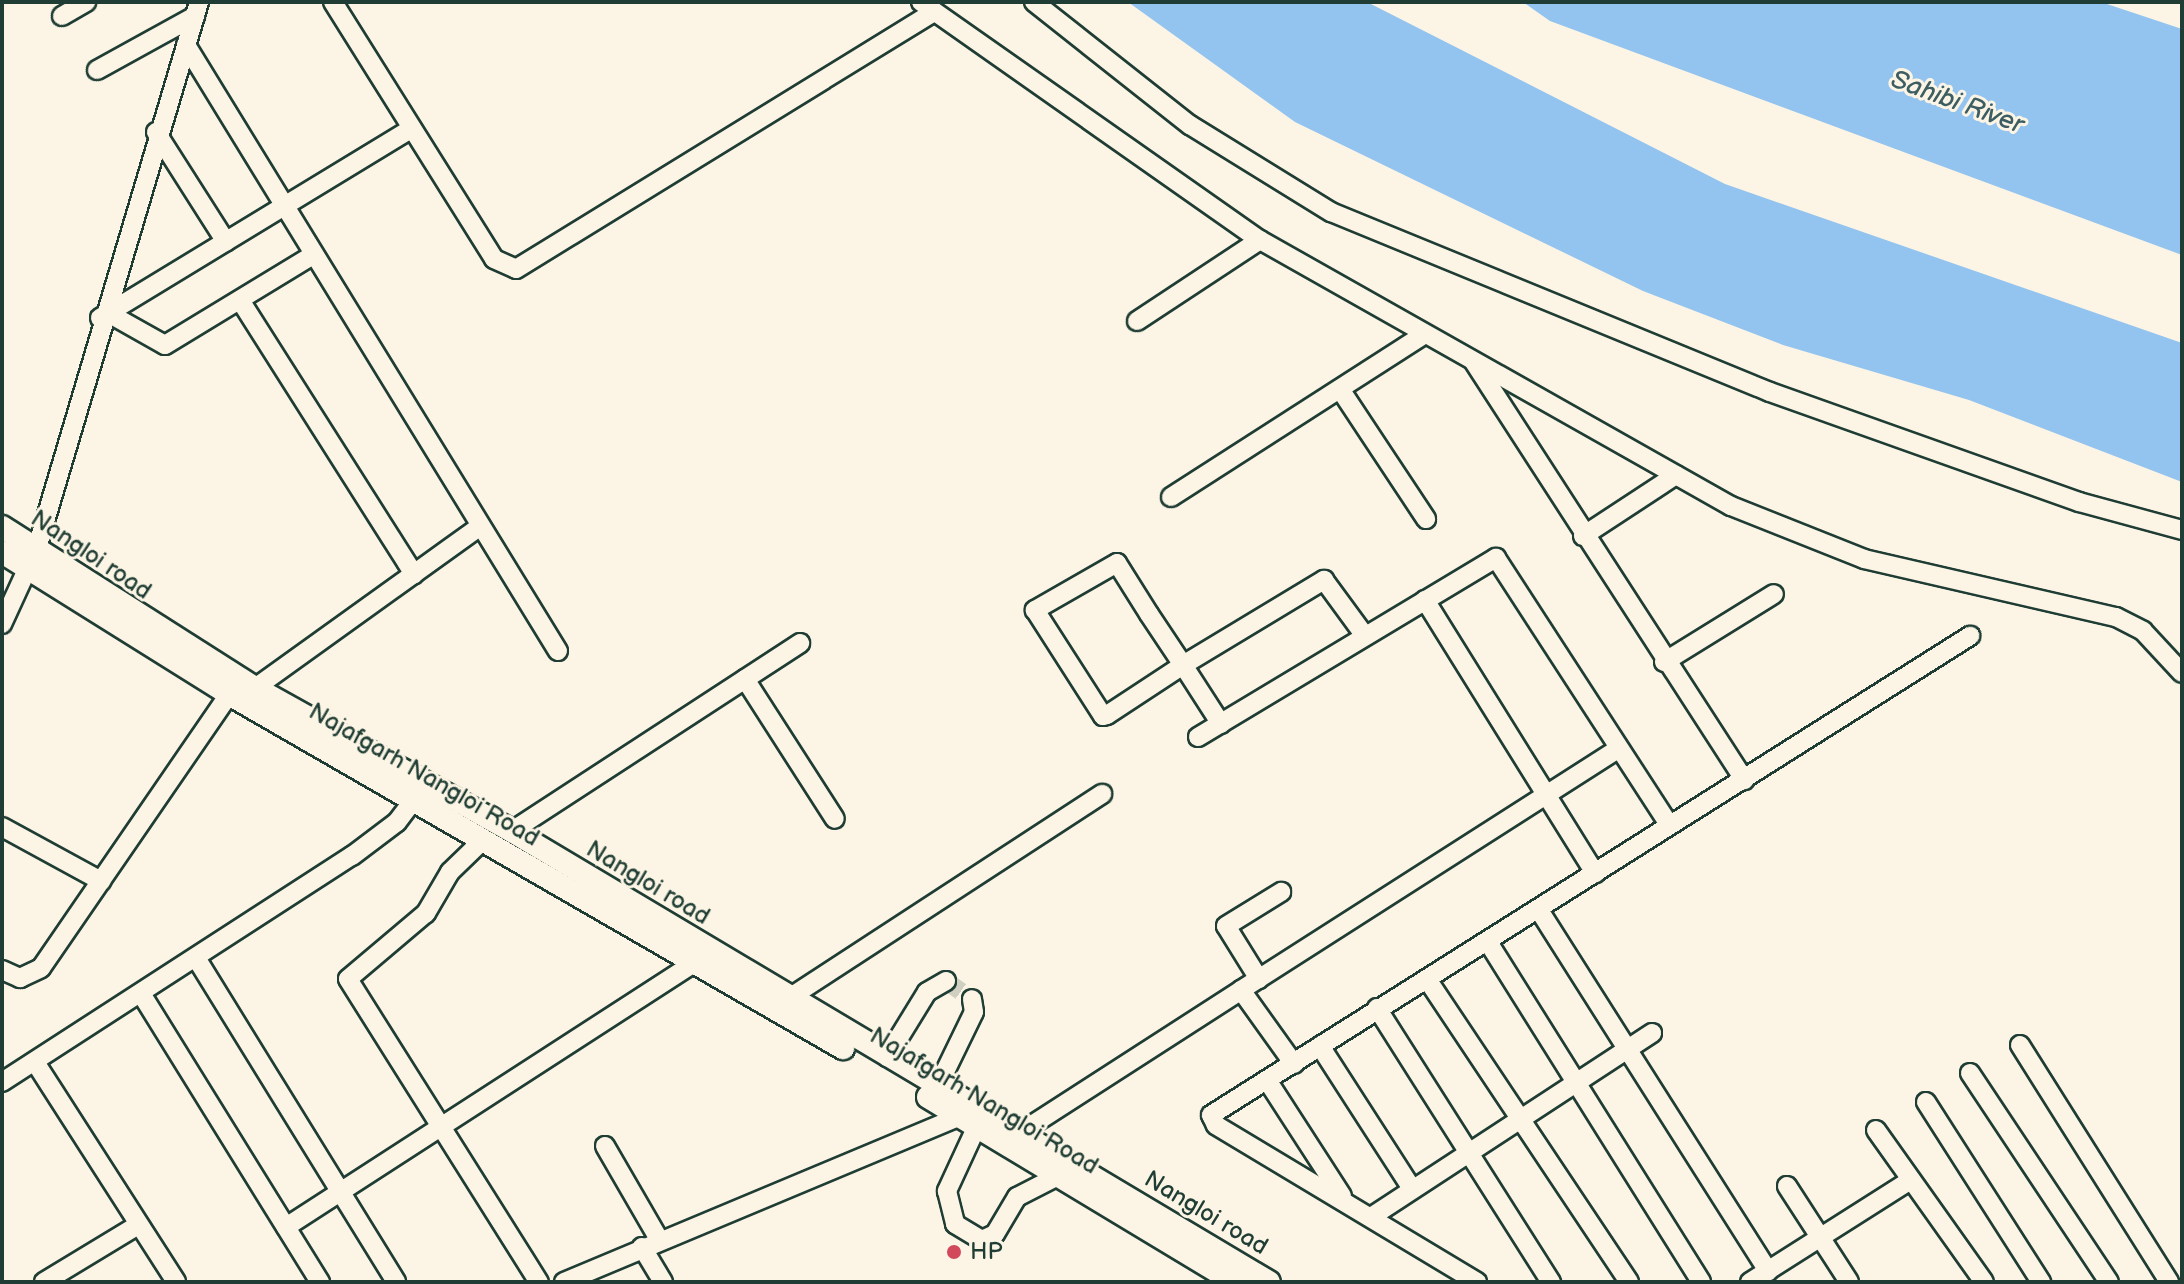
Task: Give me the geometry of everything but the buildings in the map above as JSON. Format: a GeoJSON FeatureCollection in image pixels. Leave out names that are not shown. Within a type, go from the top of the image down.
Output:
{"type":"FeatureCollection","features":[{"type":"Feature","properties":{"kind":"main road","name":"Nangloi road"},"geometry":{"type":"LineString","coordinates":[[2,527],[418,793],[512,831],[938,1086],[973,1117],[1021,1132],[1269,1282]]}},
{"type":"Feature","properties":{"kind":"main road","name":"Najafgarh Nangloi Road"},"geometry":{"type":"LineString","coordinates":[[2,552],[229,694],[418,793],[483,840],[694,963],[973,1117],[1058,1176],[1235,1282]]}},
{"type":"Feature","properties":{"kind":"street"},"geometry":{"type":"LineString","coordinates":[[62,16],[86,2]]}},
{"type":"Feature","properties":{"kind":"street"},"geometry":{"type":"LineString","coordinates":[[333,2],[494,259],[516,269],[927,7],[1260,240],[1422,336],[1473,360],[1676,475],[1824,546],[2116,617],[2143,631],[2182,673]]}},
{"type":"Feature","properties":{"kind":"street"},"geometry":{"type":"LineString","coordinates":[[1034,2],[1190,125],[1331,212],[1770,392],[2079,502],[2182,530]]}},
{"type":"Feature","properties":{"kind":"street"},"geometry":{"type":"LineString","coordinates":[[2,624],[37,548],[156,132],[197,9]]}},
{"type":"Feature","properties":{"kind":"street"},"geometry":{"type":"LineString","coordinates":[[97,70],[197,9]]}},
{"type":"Feature","properties":{"kind":"street"},"geometry":{"type":"LineString","coordinates":[[186,45],[479,527],[558,651]]}},
{"type":"Feature","properties":{"kind":"street"},"geometry":{"type":"LineString","coordinates":[[104,315],[411,129]]}},
{"type":"Feature","properties":{"kind":"street"},"geometry":{"type":"LineString","coordinates":[[156,132],[226,242]]}},
{"type":"Feature","properties":{"kind":"street"},"geometry":{"type":"LineString","coordinates":[[1137,321],[1260,240]]}},
{"type":"Feature","properties":{"kind":"street"},"geometry":{"type":"LineString","coordinates":[[104,315],[161,346],[313,255]]}},
{"type":"Feature","properties":{"kind":"street"},"geometry":{"type":"LineString","coordinates":[[240,300],[414,574]]}},
{"type":"Feature","properties":{"kind":"street"},"geometry":{"type":"LineString","coordinates":[[1171,497],[1422,336]]}},
{"type":"Feature","properties":{"kind":"street"},"geometry":{"type":"LineString","coordinates":[[1473,360],[1664,662],[1744,780]]}},
{"type":"Feature","properties":{"kind":"street"},"geometry":{"type":"LineString","coordinates":[[1340,389],[1426,519]]}},
{"type":"Feature","properties":{"kind":"street"},"geometry":{"type":"LineString","coordinates":[[1583,536],[1676,475]]}},
{"type":"Feature","properties":{"kind":"street"},"geometry":{"type":"LineString","coordinates":[[255,688],[479,527]]}},
{"type":"Feature","properties":{"kind":"street"},"geometry":{"type":"LineString","coordinates":[[1198,737],[1425,600],[1489,556],[1503,560],[1617,750],[1668,823]]}},
{"type":"Feature","properties":{"kind":"street"},"geometry":{"type":"LineString","coordinates":[[1221,724],[1183,665],[1112,561],[1034,613],[1103,716],[1183,665],[1324,580],[1365,636]]}},
{"type":"Feature","properties":{"kind":"street"},"geometry":{"type":"LineString","coordinates":[[1664,662],[1774,594]]}},
{"type":"Feature","properties":{"kind":"street"},"geometry":{"type":"LineString","coordinates":[[1425,600],[1595,873]]}},
{"type":"Feature","properties":{"kind":"street"},"geometry":{"type":"LineString","coordinates":[[1477,1282],[1211,1121],[1377,1008],[1488,942],[1668,823],[1744,780],[1970,636]]}},
{"type":"Feature","properties":{"kind":"street"},"geometry":{"type":"LineString","coordinates":[[512,831],[800,643]]}},
{"type":"Feature","properties":{"kind":"street"},"geometry":{"type":"LineString","coordinates":[[745,679],[835,819]]}},
{"type":"Feature","properties":{"kind":"street"},"geometry":{"type":"LineString","coordinates":[[2,970],[20,978],[37,972],[229,694]]}},
{"type":"Feature","properties":{"kind":"street"},"geometry":{"type":"LineString","coordinates":[[1021,1132],[1617,750]]}},
{"type":"Feature","properties":{"kind":"street"},"geometry":{"type":"LineString","coordinates":[[2,1082],[198,961],[373,842],[418,793]]}},
{"type":"Feature","properties":{"kind":"street"},"geometry":{"type":"LineString","coordinates":[[789,998],[1102,794]]}},
{"type":"Feature","properties":{"kind":"street"},"geometry":{"type":"LineString","coordinates":[[2,827],[101,881]]}},
{"type":"Feature","properties":{"kind":"street"},"geometry":{"type":"LineString","coordinates":[[483,840],[450,872],[426,913],[348,974],[539,1282]]}},
{"type":"Feature","properties":{"kind":"street"},"geometry":{"type":"LineString","coordinates":[[1259,979],[1226,926],[1281,892]]}},
{"type":"Feature","properties":{"kind":"street"},"geometry":{"type":"LineString","coordinates":[[1539,910],[1768,1271]]}},
{"type":"Feature","properties":{"kind":"street"},"geometry":{"type":"LineString","coordinates":[[1488,942],[1701,1282]]}},
{"type":"Feature","properties":{"kind":"street"},"geometry":{"type":"LineString","coordinates":[[198,961],[396,1282]]}},
{"type":"Feature","properties":{"kind":"street"},"geometry":{"type":"LineString","coordinates":[[286,1227],[694,963]]}},
{"type":"Feature","properties":{"kind":"street"},"geometry":{"type":"LineString","coordinates":[[1427,979],[1629,1282]]}},
{"type":"Feature","properties":{"kind":"street"},"geometry":{"type":"LineString","coordinates":[[887,1057],[927,992],[946,981]]}},
{"type":"Feature","properties":{"kind":"street"},"geometry":{"type":"LineString","coordinates":[[1241,990],[1294,1064]]}},
{"type":"Feature","properties":{"kind":"street"},"geometry":{"type":"LineString","coordinates":[[142,995],[320,1282]]}},
{"type":"Feature","properties":{"kind":"street"},"geometry":{"type":"LineString","coordinates":[[938,1086],[974,1012],[972,999]]}},
{"type":"Feature","properties":{"kind":"street"},"geometry":{"type":"LineString","coordinates":[[1377,1008],[1551,1282]]}},
{"type":"Feature","properties":{"kind":"street"},"geometry":{"type":"LineString","coordinates":[[1371,1217],[1652,1033]]}},
{"type":"Feature","properties":{"kind":"street"},"geometry":{"type":"LineString","coordinates":[[2020,1045],[2169,1282]]}},
{"type":"Feature","properties":{"kind":"street"},"geometry":{"type":"LineString","coordinates":[[1320,1046],[1412,1189]]}},
{"type":"Feature","properties":{"kind":"street"},"geometry":{"type":"LineString","coordinates":[[35,1062],[174,1281]]}},
{"type":"Feature","properties":{"kind":"street"},"geometry":{"type":"LineString","coordinates":[[1970,1073],[2109,1282]]}},
{"type":"Feature","properties":{"kind":"street"},"geometry":{"type":"LineString","coordinates":[[1267,1080],[1345,1202]]}},
{"type":"Feature","properties":{"kind":"street"},"geometry":{"type":"LineString","coordinates":[[1926,1102],[2041,1282]]}},
{"type":"Feature","properties":{"kind":"street"},"geometry":{"type":"LineString","coordinates":[[973,1117],[947,1191],[955,1224],[982,1240],[995,1234],[1017,1197],[1058,1176]]}},
{"type":"Feature","properties":{"kind":"street"},"geometry":{"type":"LineString","coordinates":[[564,1282],[650,1243],[973,1117]]}},
{"type":"Feature","properties":{"kind":"street"},"geometry":{"type":"LineString","coordinates":[[1876,1130],[1909,1181],[1984,1282]]}},
{"type":"Feature","properties":{"kind":"street"},"geometry":{"type":"LineString","coordinates":[[605,1146],[650,1243],[663,1282]]}},
{"type":"Feature","properties":{"kind":"street"},"geometry":{"type":"LineString","coordinates":[[1750,1282],[1909,1181]]}},
{"type":"Feature","properties":{"kind":"street"},"geometry":{"type":"LineString","coordinates":[[1787,1186],[1848,1282]]}},
{"type":"Feature","properties":{"kind":"street"},"geometry":{"type":"LineString","coordinates":[[44,1282],[138,1225]]}},
{"type":"Feature","properties":{"kind":"water"},"geometry":{"type":"Polygon","coordinates":[[[1128,2],[1367,2],[1725,184],[2182,343],[2182,482],[1969,400],[1783,345],[1643,291],[1295,122],[1128,2]]]}},
{"type":"Feature","properties":{"kind":"water","name":"Sahibi River"},"geometry":{"type":"Polygon","coordinates":[[[1523,2],[2101,2],[2182,29],[2182,255],[1550,21],[1523,2]]]}},
{"type":"Feature","properties":{"kind":"tunnel"},"geometry":{"type":"LineString","coordinates":[[946,981],[972,999]]}},
{"type":"Feature","properties":{"kind":"place","name":"HP"},"geometry":{"type":"Point","coordinates":[954,1252]}}]}
